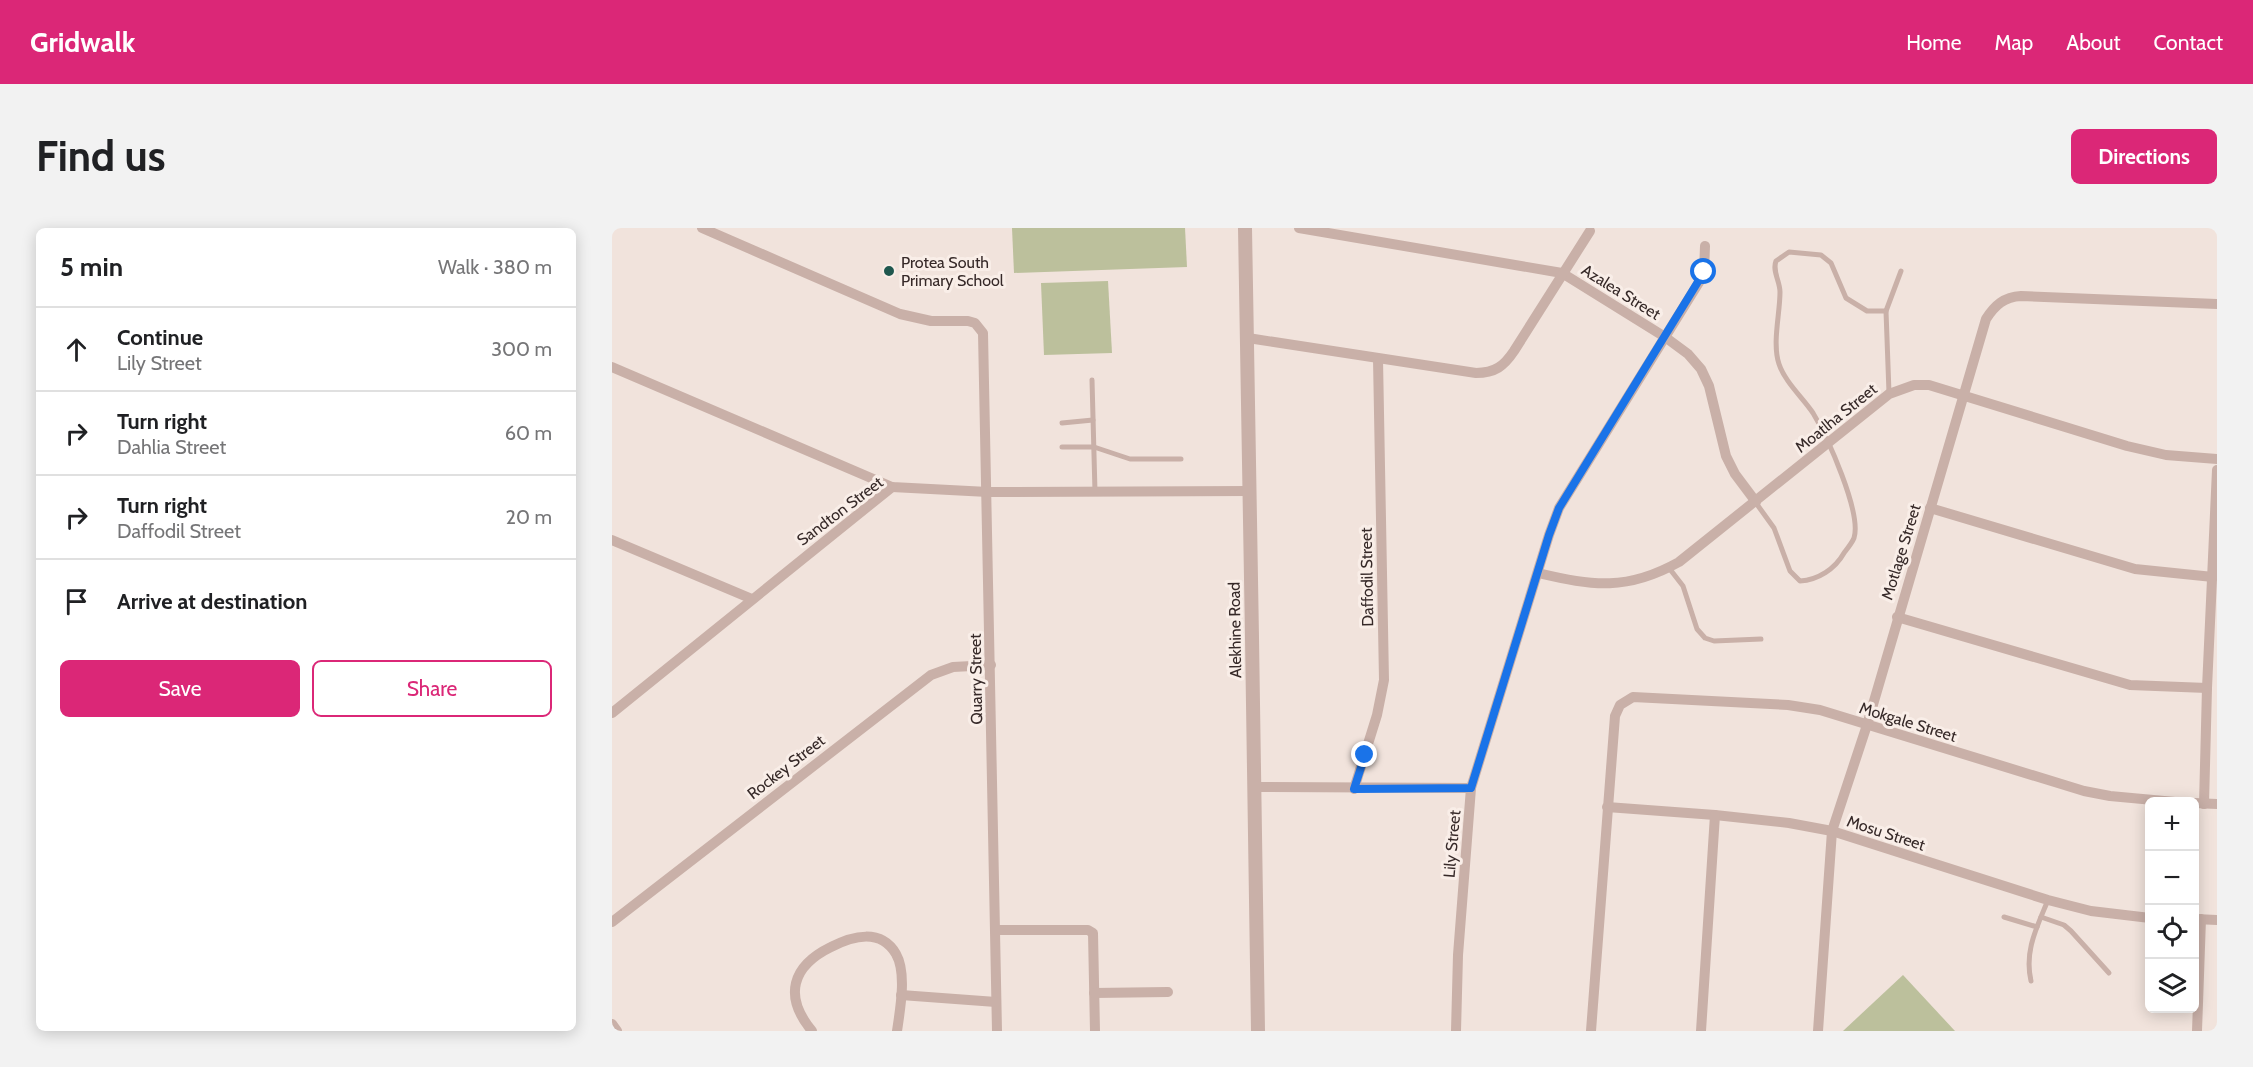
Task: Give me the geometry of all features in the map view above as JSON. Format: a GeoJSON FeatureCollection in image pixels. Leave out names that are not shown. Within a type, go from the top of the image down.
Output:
{"type":"FeatureCollection","features":[{"type":"Feature","properties":{"kind":"street","name":"Quarry Street"},"geometry":{"type":"LineString","coordinates":[[702,228],[900,314],[931,321],[968,321],[980,328],[984,341],[988,492],[997,1031]]}},
{"type":"Feature","properties":{"kind":"street","name":"Alekhine Road"},"geometry":{"type":"LineString","coordinates":[[1245,228],[1251,423],[1249,491],[1258,1031]]}},
{"type":"Feature","properties":{"kind":"street","name":"Azalea Street"},"geometry":{"type":"LineString","coordinates":[[1299,228],[1562,273],[1665,337],[1688,354],[1701,369],[1709,386],[1726,456],[1735,474],[1755,502]]}},
{"type":"Feature","properties":{"kind":"street"},"geometry":{"type":"LineString","coordinates":[[1248,338],[1476,373],[1495,371],[1515,351],[1590,231]]}},
{"type":"Feature","properties":{"kind":"street","name":"Lily Street"},"geometry":{"type":"LineString","coordinates":[[1456,1031],[1458,956],[1471,788],[1538,573],[1559,508],[1701,279],[1704,272],[1705,246]]}},
{"type":"Feature","properties":{"kind":"street","name":"Motlage Street"},"geometry":{"type":"LineString","coordinates":[[1818,1031],[1832,831],[1867,724],[1986,319],[2000,302],[2010,297],[2217,304]]}},
{"type":"Feature","properties":{"kind":"street","name":"Daffodil Street"},"geometry":{"type":"LineString","coordinates":[[1354,789],[1377,715],[1384,680],[1378,359]]}},
{"type":"Feature","properties":{"kind":"street"},"geometry":{"type":"LineString","coordinates":[[612,367],[892,487]]}},
{"type":"Feature","properties":{"kind":"street","name":"Moatlha Street"},"geometry":{"type":"LineString","coordinates":[[1538,573],[1582,583],[1611,583],[1637,580],[1659,573],[1679,562],[1889,394],[1914,385],[1929,385],[1964,395],[2127,446],[2166,455],[2217,459]]}},
{"type":"Feature","properties":{"kind":"street"},"geometry":{"type":"LineString","coordinates":[[2217,470],[2200,803],[2217,804]]}},
{"type":"Feature","properties":{"kind":"street","name":"Sandton Street"},"geometry":{"type":"LineString","coordinates":[[612,713],[892,487],[988,492],[1249,491]]}},
{"type":"Feature","properties":{"kind":"street"},"geometry":{"type":"LineString","coordinates":[[1930,508],[2135,569],[2213,577]]}},
{"type":"Feature","properties":{"kind":"street"},"geometry":{"type":"LineString","coordinates":[[612,540],[752,600]]}},
{"type":"Feature","properties":{"kind":"street"},"geometry":{"type":"LineString","coordinates":[[1897,617],[2130,685],[2207,688]]}},
{"type":"Feature","properties":{"kind":"street","name":"Rockey Street"},"geometry":{"type":"LineString","coordinates":[[612,922],[931,675],[953,667],[991,665]]}},
{"type":"Feature","properties":{"kind":"street","name":"Mokgale Street"},"geometry":{"type":"LineString","coordinates":[[1607,807],[1615,716],[1620,705],[1629,699],[1645,696],[1788,705],[1820,710],[2084,791],[2145,799]]}},
{"type":"Feature","properties":{"kind":"street"},"geometry":{"type":"LineString","coordinates":[[1253,787],[1471,788]]}},
{"type":"Feature","properties":{"kind":"street"},"geometry":{"type":"LineString","coordinates":[[1591,1031],[1607,807]]}},
{"type":"Feature","properties":{"kind":"street","name":"Mosu Street"},"geometry":{"type":"LineString","coordinates":[[1607,807],[1715,815],[1789,823],[1832,831],[2048,900],[2091,911],[2145,917]]}},
{"type":"Feature","properties":{"kind":"street"},"geometry":{"type":"LineString","coordinates":[[1701,1031],[1715,815]]}},
{"type":"Feature","properties":{"kind":"street"},"geometry":{"type":"LineString","coordinates":[[2199,919],[2217,920]]}},
{"type":"Feature","properties":{"kind":"street"},"geometry":{"type":"LineString","coordinates":[[995,930],[1091,931],[1094,933],[1095,1031]]}},
{"type":"Feature","properties":{"kind":"street"},"geometry":{"type":"LineString","coordinates":[[812,1031],[804,1022],[795,1002],[794,990],[798,978],[810,959],[846,939],[859,936],[873,937],[887,944],[896,954],[900,964],[901,995],[897,1031]]}},
{"type":"Feature","properties":{"kind":"street"},"geometry":{"type":"LineString","coordinates":[[2197,1031],[2198,959]]}},
{"type":"Feature","properties":{"kind":"street"},"geometry":{"type":"LineString","coordinates":[[1094,993],[1168,992]]}},
{"type":"Feature","properties":{"kind":"street"},"geometry":{"type":"LineString","coordinates":[[901,995],[996,1002]]}},
{"type":"Feature","properties":{"kind":"street"},"geometry":{"type":"LineString","coordinates":[[612,1024],[617,1031]]}},
{"type":"Feature","properties":{"kind":"lane"},"geometry":{"type":"LineString","coordinates":[[1755,502],[1774,528],[1790,572],[1800,581],[1809,580],[1832,569],[1854,537],[1855,525],[1845,486],[1814,415],[1780,366],[1777,355],[1780,287],[1774,264],[1789,252],[1821,255],[1831,263],[1846,298],[1867,311],[1886,311]]}},
{"type":"Feature","properties":{"kind":"lane"},"geometry":{"type":"LineString","coordinates":[[1889,394],[1886,311],[1900,271]]}},
{"type":"Feature","properties":{"kind":"lane"},"geometry":{"type":"LineString","coordinates":[[1092,380],[1095,492]]}},
{"type":"Feature","properties":{"kind":"lane"},"geometry":{"type":"LineString","coordinates":[[1062,423],[1093,420]]}},
{"type":"Feature","properties":{"kind":"lane"},"geometry":{"type":"LineString","coordinates":[[1062,447],[1094,447],[1130,459],[1181,459]]}},
{"type":"Feature","properties":{"kind":"lane"},"geometry":{"type":"LineString","coordinates":[[1668,568],[1683,586],[1697,629],[1705,638],[1714,641],[1761,639]]}},
{"type":"Feature","properties":{"kind":"lane"},"geometry":{"type":"LineString","coordinates":[[2031,981],[2029,955],[2048,900]]}},
{"type":"Feature","properties":{"kind":"lane"},"geometry":{"type":"LineString","coordinates":[[2004,917],[2037,927]]}},
{"type":"Feature","properties":{"kind":"lane"},"geometry":{"type":"LineString","coordinates":[[2041,917],[2064,926],[2109,973]]}},
{"type":"Feature","properties":{"kind":"green space"},"geometry":{"type":"Polygon","coordinates":[[[1012,228],[1185,228],[1187,267],[1014,273],[1012,228]]]}},
{"type":"Feature","properties":{"kind":"green space"},"geometry":{"type":"Polygon","coordinates":[[[1108,281],[1112,353],[1044,355],[1041,283],[1108,281]]]}},
{"type":"Feature","properties":{"kind":"green space"},"geometry":{"type":"Polygon","coordinates":[[[1903,975],[1955,1031],[1843,1031],[1903,975]]]}},
{"type":"Feature","properties":{"kind":"place","name":"Protea South Primary School"},"geometry":{"type":"Point","coordinates":[889,271]}},
{"type":"Feature","properties":{"kind":"route"},"geometry":{"type":"LineString","coordinates":[[1365,755],[1354,789],[1471,788],[1559,508],[1704,272]]}}]}
